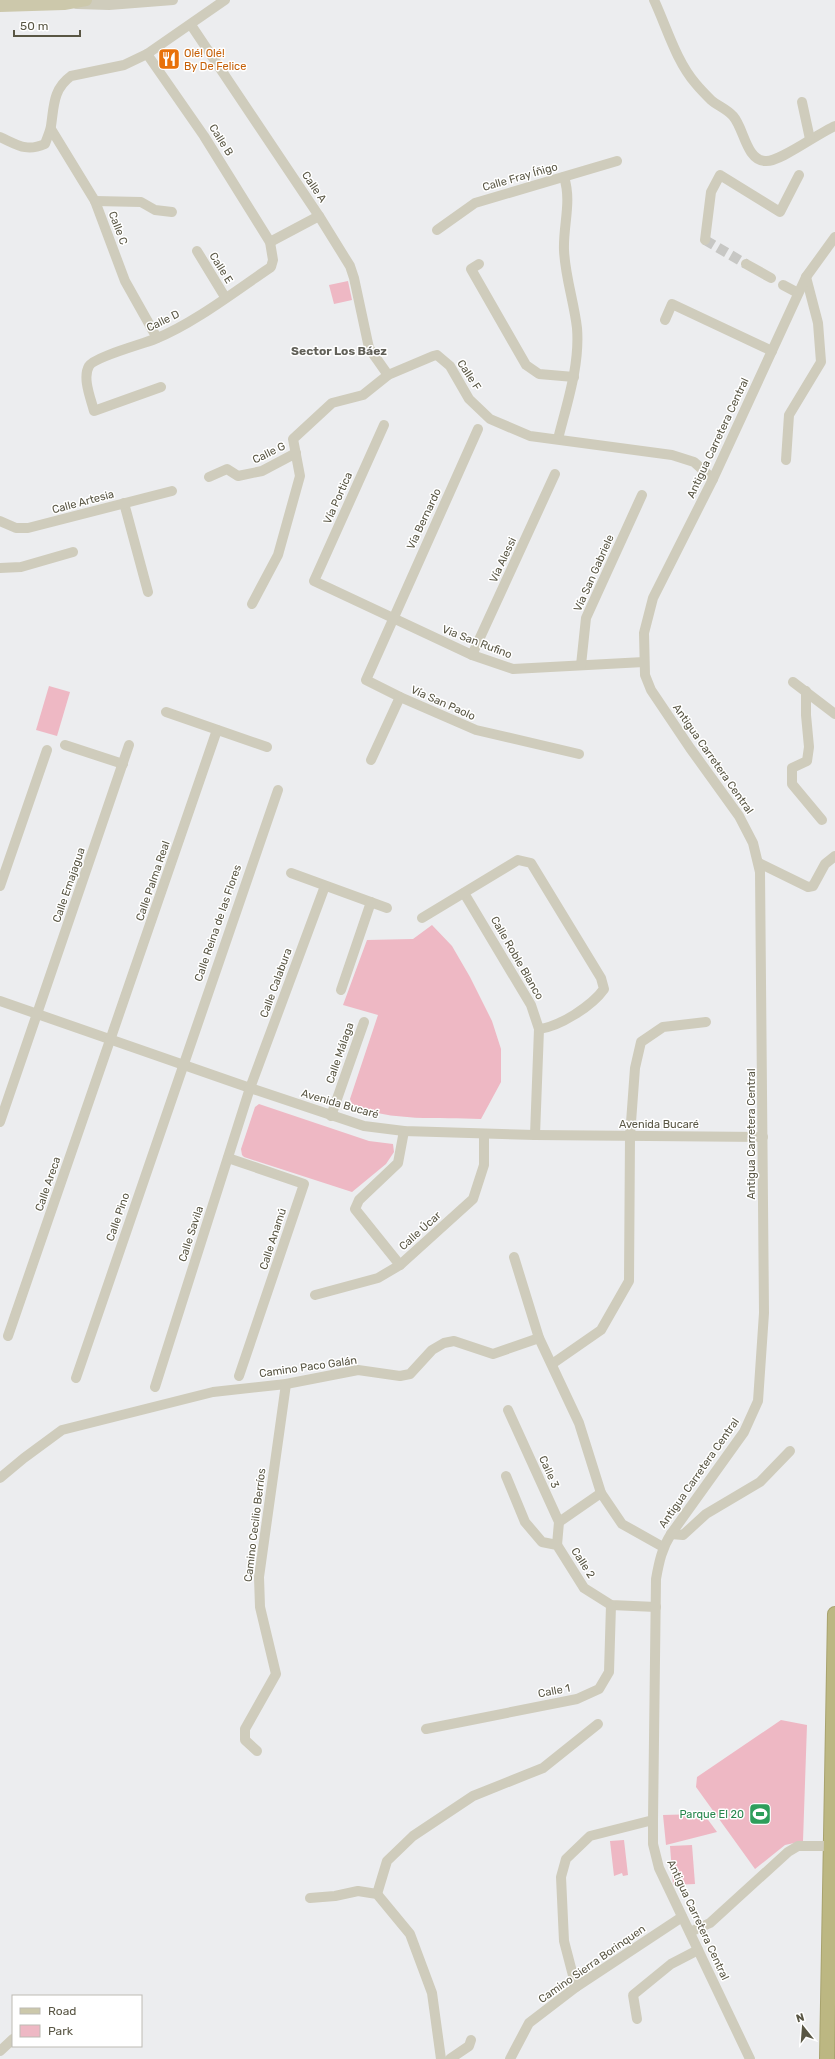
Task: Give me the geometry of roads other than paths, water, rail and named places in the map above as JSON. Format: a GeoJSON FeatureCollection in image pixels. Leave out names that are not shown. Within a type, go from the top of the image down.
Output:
{"type":"FeatureCollection","features":[{"type":"Feature","properties":{"kind":"highway"},"geometry":{"type":"LineString","coordinates":[[827,2059],[835,1614]]}},
{"type":"Feature","properties":{"kind":"main road"},"geometry":{"type":"LineString","coordinates":[[0,6],[64,4],[86,0]]}},
{"type":"Feature","properties":{"kind":"street"},"geometry":{"type":"LineString","coordinates":[[64,4],[109,5],[173,0]]}},
{"type":"Feature","properties":{"kind":"street"},"geometry":{"type":"LineString","coordinates":[[654,0],[682,65],[696,84],[711,100],[734,116],[755,157],[764,162],[781,158],[810,138],[835,126]]}},
{"type":"Feature","properties":{"kind":"street"},"geometry":{"type":"LineString","coordinates":[[0,137],[25,148],[36,148],[45,144],[51,129],[55,98],[64,81],[71,76],[124,65],[147,54],[191,25],[221,1]]}},
{"type":"Feature","properties":{"kind":"street","name":"Calle A"},"geometry":{"type":"LineString","coordinates":[[191,25],[319,216],[350,266],[357,290],[369,348],[388,375]]}},
{"type":"Feature","properties":{"kind":"street","name":"Calle B"},"geometry":{"type":"LineString","coordinates":[[147,54],[204,136],[270,242]]}},
{"type":"Feature","properties":{"kind":"street"},"geometry":{"type":"LineString","coordinates":[[802,102],[810,138]]}},
{"type":"Feature","properties":{"kind":"street","name":"Calle C"},"geometry":{"type":"LineString","coordinates":[[51,129],[95,201],[125,281],[157,338]]}},
{"type":"Feature","properties":{"kind":"street","name":"Calle Fray Íñigo"},"geometry":{"type":"LineString","coordinates":[[437,230],[475,203],[617,161]]}},
{"type":"Feature","properties":{"kind":"street"},"geometry":{"type":"LineString","coordinates":[[705,240],[711,192],[720,175],[780,212],[799,175]]}},
{"type":"Feature","properties":{"kind":"street"},"geometry":{"type":"LineString","coordinates":[[558,439],[574,377],[577,328],[566,274],[564,249],[568,189],[564,177]]}},
{"type":"Feature","properties":{"kind":"street"},"geometry":{"type":"LineString","coordinates":[[95,201],[141,202],[156,210],[172,212]]}},
{"type":"Feature","properties":{"kind":"street"},"geometry":{"type":"LineString","coordinates":[[270,242],[319,216]]}},
{"type":"Feature","properties":{"kind":"street","name":"Antigua Carretera Central"},"geometry":{"type":"LineString","coordinates":[[750,2059],[659,1868],[653,1844],[653,1820],[656,1579],[663,1547],[744,1432],[758,1401],[764,1313],[761,896],[759,863],[753,843],[739,816],[690,748],[651,690],[645,675],[644,633],[653,598],[713,479],[798,293],[806,277],[835,238]]}},
{"type":"Feature","properties":{"kind":"street","name":"Calle D"},"geometry":{"type":"LineString","coordinates":[[161,387],[94,411],[88,387],[87,370],[94,361],[157,338],[181,326],[271,267],[273,260],[270,242]]}},
{"type":"Feature","properties":{"kind":"street","name":"Calle E"},"geometry":{"type":"LineString","coordinates":[[196,250],[226,297]]}},
{"type":"Feature","properties":{"kind":"street"},"geometry":{"type":"LineString","coordinates":[[479,264],[471,269],[526,365],[539,374],[574,377]]}},
{"type":"Feature","properties":{"kind":"street"},"geometry":{"type":"LineString","coordinates":[[746,264],[771,278]]}},
{"type":"Feature","properties":{"kind":"street"},"geometry":{"type":"LineString","coordinates":[[786,460],[789,415],[821,362],[818,324],[806,277]]}},
{"type":"Feature","properties":{"kind":"street"},"geometry":{"type":"LineString","coordinates":[[784,285],[798,293]]}},
{"type":"Feature","properties":{"kind":"street"},"geometry":{"type":"LineString","coordinates":[[665,320],[672,304],[772,351]]}},
{"type":"Feature","properties":{"kind":"street","name":"Calle F"},"geometry":{"type":"LineString","coordinates":[[252,604],[278,555],[300,476],[293,438],[332,403],[363,395],[388,375],[423,359],[437,356],[450,366],[469,399],[490,419],[530,436],[672,455],[694,462],[713,479]]}},
{"type":"Feature","properties":{"kind":"street","name":"Vía Portica"},"geometry":{"type":"LineString","coordinates":[[314,581],[384,425]]}},
{"type":"Feature","properties":{"kind":"street","name":"Vía Bernardo"},"geometry":{"type":"LineString","coordinates":[[392,619],[478,429]]}},
{"type":"Feature","properties":{"kind":"street","name":"Calle G"},"geometry":{"type":"LineString","coordinates":[[209,477],[227,469],[238,476],[256,473],[296,453]]}},
{"type":"Feature","properties":{"kind":"street","name":"Vía Alessi"},"geometry":{"type":"LineString","coordinates":[[472,655],[555,474]]}},
{"type":"Feature","properties":{"kind":"street","name":"Calle Artesia"},"geometry":{"type":"LineString","coordinates":[[0,521],[16,528],[28,528],[172,491]]}},
{"type":"Feature","properties":{"kind":"street","name":"Vía San Gabriele"},"geometry":{"type":"LineString","coordinates":[[581,665],[586,618],[642,495]]}},
{"type":"Feature","properties":{"kind":"street"},"geometry":{"type":"LineString","coordinates":[[124,503],[148,592]]}},
{"type":"Feature","properties":{"kind":"street"},"geometry":{"type":"LineString","coordinates":[[0,568],[21,567],[73,552]]}},
{"type":"Feature","properties":{"kind":"street","name":"Via San Rufino"},"geometry":{"type":"LineString","coordinates":[[314,581],[392,619],[472,655],[513,669],[644,662]]}},
{"type":"Feature","properties":{"kind":"street","name":"Vía San Paolo"},"geometry":{"type":"LineString","coordinates":[[392,619],[366,680],[400,697],[476,730],[579,754]]}},
{"type":"Feature","properties":{"kind":"street"},"geometry":{"type":"LineString","coordinates":[[793,682],[835,714]]}},
{"type":"Feature","properties":{"kind":"street"},"geometry":{"type":"LineString","coordinates":[[806,691],[806,715],[809,747],[807,761],[792,768],[792,784],[822,820]]}},
{"type":"Feature","properties":{"kind":"street"},"geometry":{"type":"LineString","coordinates":[[371,760],[400,697]]}},
{"type":"Feature","properties":{"kind":"street"},"geometry":{"type":"LineString","coordinates":[[166,712],[267,747]]}},
{"type":"Feature","properties":{"kind":"street","name":"Calle Palma Real"},"geometry":{"type":"LineString","coordinates":[[110,1039],[217,730]]}},
{"type":"Feature","properties":{"kind":"street"},"geometry":{"type":"LineString","coordinates":[[65,745],[123,764]]}},
{"type":"Feature","properties":{"kind":"street","name":"Calle Emajagua"},"geometry":{"type":"LineString","coordinates":[[0,1122],[129,745]]}},
{"type":"Feature","properties":{"kind":"street"},"geometry":{"type":"LineString","coordinates":[[0,886],[47,750]]}},
{"type":"Feature","properties":{"kind":"street","name":"Calle Reina de las Flores"},"geometry":{"type":"LineString","coordinates":[[183,1064],[278,790]]}},
{"type":"Feature","properties":{"kind":"street"},"geometry":{"type":"LineString","coordinates":[[759,863],[808,887],[813,886],[825,864],[835,856]]}},
{"type":"Feature","properties":{"kind":"street"},"geometry":{"type":"LineString","coordinates":[[422,918],[518,860],[531,863],[601,978],[604,989],[596,1000],[550,1028],[539,1029]]}},
{"type":"Feature","properties":{"kind":"street"},"geometry":{"type":"LineString","coordinates":[[291,874],[387,908]]}},
{"type":"Feature","properties":{"kind":"street","name":"Calle Calabura"},"geometry":{"type":"LineString","coordinates":[[250,1088],[325,886]]}},
{"type":"Feature","properties":{"kind":"street","name":"Calle Roble Blanco"},"geometry":{"type":"LineString","coordinates":[[464,893],[531,1005],[539,1029],[535,1135]]}},
{"type":"Feature","properties":{"kind":"street"},"geometry":{"type":"LineString","coordinates":[[341,990],[371,902]]}},
{"type":"Feature","properties":{"kind":"street","name":"Avenida Bucaré"},"geometry":{"type":"LineString","coordinates":[[0,1001],[331,1116],[364,1126],[404,1132],[763,1137]]}},
{"type":"Feature","properties":{"kind":"street","name":"Calle Málaga"},"geometry":{"type":"LineString","coordinates":[[331,1116],[364,1022]]}},
{"type":"Feature","properties":{"kind":"street"},"geometry":{"type":"LineString","coordinates":[[552,1364],[601,1330],[629,1281],[630,1136],[635,1068],[641,1042],[663,1027],[706,1022]]}},
{"type":"Feature","properties":{"kind":"street","name":"Calle Areca"},"geometry":{"type":"LineString","coordinates":[[8,1336],[110,1039]]}},
{"type":"Feature","properties":{"kind":"street","name":"Calle Pino"},"geometry":{"type":"LineString","coordinates":[[76,1378],[183,1064]]}},
{"type":"Feature","properties":{"kind":"street","name":"Calle Savila"},"geometry":{"type":"LineString","coordinates":[[155,1387],[250,1088]]}},
{"type":"Feature","properties":{"kind":"street"},"geometry":{"type":"LineString","coordinates":[[400,1265],[355,1208],[359,1200],[398,1163],[404,1132]]}},
{"type":"Feature","properties":{"kind":"street","name":"Calle Úcar"},"geometry":{"type":"LineString","coordinates":[[315,1295],[378,1278],[400,1265],[473,1199],[484,1165],[484,1134]]}},
{"type":"Feature","properties":{"kind":"street","name":"Calle Anamú"},"geometry":{"type":"LineString","coordinates":[[228,1158],[304,1184],[239,1376]]}},
{"type":"Feature","properties":{"kind":"street"},"geometry":{"type":"LineString","coordinates":[[514,1257],[539,1338],[578,1423],[601,1493],[622,1524],[663,1547]]}},
{"type":"Feature","properties":{"kind":"street","name":"Camino Paco Galán"},"geometry":{"type":"LineString","coordinates":[[0,1478],[62,1430],[213,1392],[286,1384],[358,1370],[400,1376],[410,1374],[432,1350],[444,1343],[458,1342],[493,1354],[539,1338]]}},
{"type":"Feature","properties":{"kind":"street","name":"Camino Cecilio Berríos"},"geometry":{"type":"LineString","coordinates":[[256,1751],[246,1740],[245,1729],[276,1674],[260,1607],[259,1577],[286,1384]]}},
{"type":"Feature","properties":{"kind":"street","name":"Calle 3"},"geometry":{"type":"LineString","coordinates":[[508,1410],[559,1522],[557,1545]]}},
{"type":"Feature","properties":{"kind":"street"},"geometry":{"type":"LineString","coordinates":[[671,1534],[683,1535],[706,1514],[760,1482],[790,1451]]}},
{"type":"Feature","properties":{"kind":"street","name":"Calle 2"},"geometry":{"type":"LineString","coordinates":[[506,1476],[525,1522],[542,1542],[557,1545],[584,1588],[611,1605],[656,1607]]}},
{"type":"Feature","properties":{"kind":"street"},"geometry":{"type":"LineString","coordinates":[[559,1522],[601,1493]]}},
{"type":"Feature","properties":{"kind":"street","name":"Calle 1"},"geometry":{"type":"LineString","coordinates":[[426,1729],[578,1699],[600,1689],[609,1672],[611,1605]]}},
{"type":"Feature","properties":{"kind":"street"},"geometry":{"type":"LineString","coordinates":[[377,1894],[387,1861],[413,1836],[473,1796],[543,1768],[598,1724]]}},
{"type":"Feature","properties":{"kind":"street"},"geometry":{"type":"LineString","coordinates":[[576,1987],[564,1941],[561,1877],[566,1859],[590,1836],[653,1820]]}},
{"type":"Feature","properties":{"kind":"street"},"geometry":{"type":"LineString","coordinates":[[690,1932],[710,1923],[793,1849],[798,1846],[830,1846]]}},
{"type":"Feature","properties":{"kind":"street"},"geometry":{"type":"LineString","coordinates":[[310,1898],[335,1896],[358,1891],[377,1894],[410,1934],[432,1993],[441,2059]]}},
{"type":"Feature","properties":{"kind":"street","name":"Camino Sierra Borinquen"},"geometry":{"type":"LineString","coordinates":[[510,2059],[529,2023],[576,1987],[682,1917]]}},
{"type":"Feature","properties":{"kind":"street"},"geometry":{"type":"LineString","coordinates":[[637,2019],[632,1998],[633,1995],[671,1964],[698,1950]]}},
{"type":"Feature","properties":{"kind":"street"},"geometry":{"type":"LineString","coordinates":[[0,2051],[12,2040]]}},
{"type":"Feature","properties":{"kind":"street"},"geometry":{"type":"LineString","coordinates":[[450,2059],[469,2046],[471,2040]]}},
{"type":"Feature","properties":{"kind":"tunnel"},"geometry":{"type":"LineString","coordinates":[[705,240],[746,264]]}},
{"type":"Feature","properties":{"kind":"place","name":"Olé! Olé! By De Felice"},"geometry":{"type":"Point","coordinates":[169,59]}},
{"type":"Feature","properties":{"kind":"place","name":"Parque El 20"},"geometry":{"type":"Point","coordinates":[760,1814]}},
{"type":"Feature","properties":{"kind":"district","name":"Sector Los Báez"},"geometry":{"type":"Point","coordinates":[339,351]}}]}
